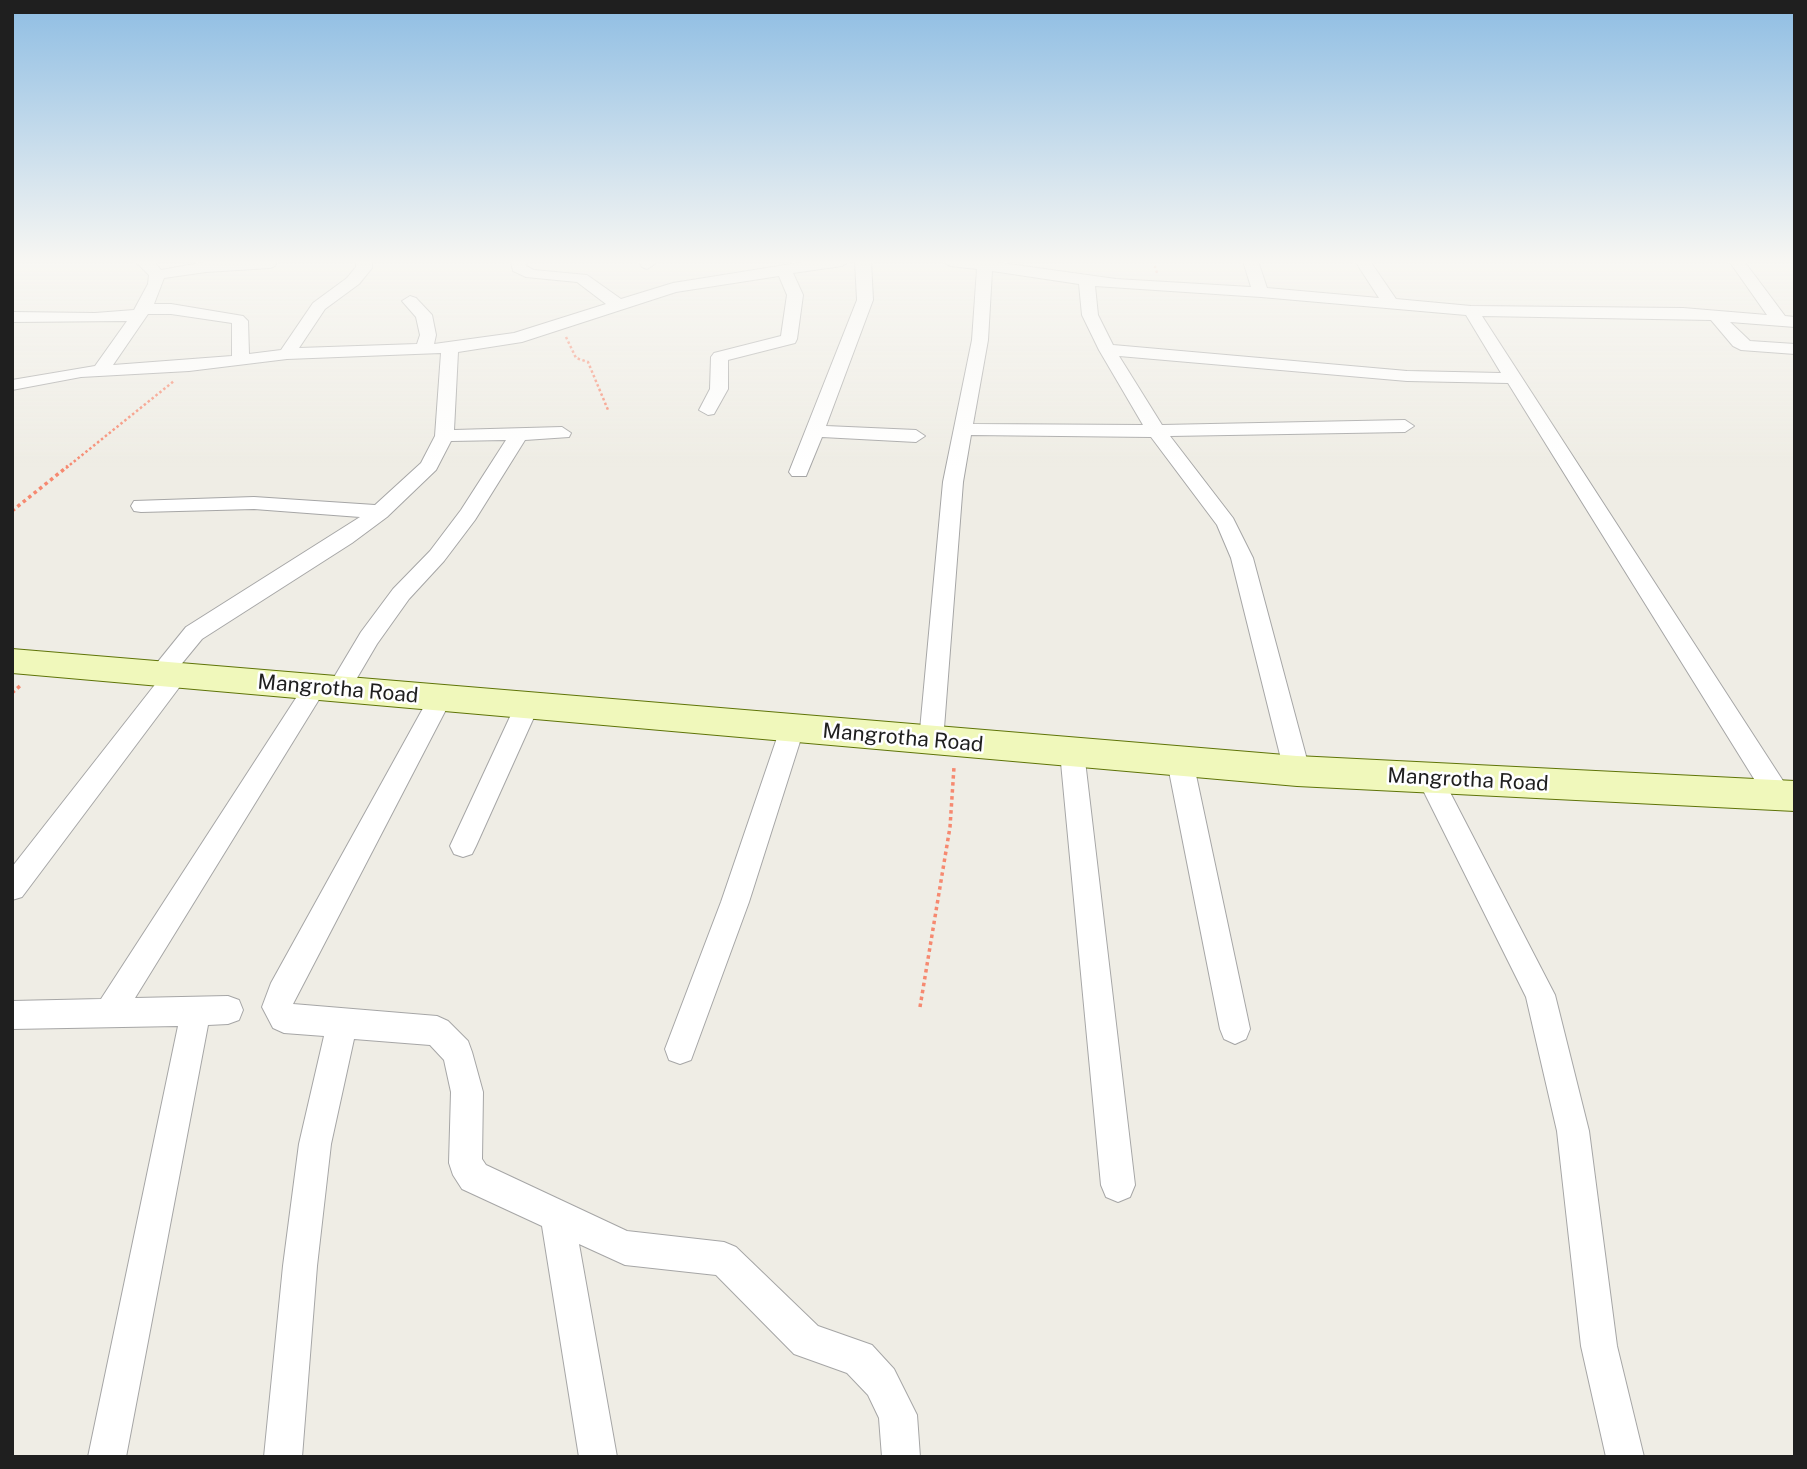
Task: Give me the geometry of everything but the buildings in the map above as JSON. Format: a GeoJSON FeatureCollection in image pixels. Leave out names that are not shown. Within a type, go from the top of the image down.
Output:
{"type":"FeatureCollection","features":[{"type":"Feature","properties":{"kind":"main road","name":"Mangrotha Road"},"geometry":{"type":"LineString","coordinates":[[12,661],[1297,771],[1786,796]]}},
{"type":"Feature","properties":{"kind":"street"},"geometry":{"type":"LineString","coordinates":[[101,370],[128,330]]}},
{"type":"Feature","properties":{"kind":"street"},"geometry":{"type":"LineString","coordinates":[[240,330],[240,359]]}},
{"type":"Feature","properties":{"kind":"street"},"geometry":{"type":"LineString","coordinates":[[287,354],[304,330]]}},
{"type":"Feature","properties":{"kind":"street"},"geometry":{"type":"LineString","coordinates":[[424,349],[428,330]]}},
{"type":"Feature","properties":{"kind":"street"},"geometry":{"type":"LineString","coordinates":[[12,385],[81,372],[189,366],[287,354],[450,348],[516,338],[548,330]]}},
{"type":"Feature","properties":{"kind":"street"},"geometry":{"type":"LineString","coordinates":[[708,410],[719,389],[720,357],[789,339],[790,330]]}},
{"type":"Feature","properties":{"kind":"street"},"geometry":{"type":"LineString","coordinates":[[799,472],[854,330]]}},
{"type":"Feature","properties":{"kind":"street"},"geometry":{"type":"LineString","coordinates":[[944,742],[953,482],[981,330]]}},
{"type":"Feature","properties":{"kind":"street"},"geometry":{"type":"LineString","coordinates":[[1097,330],[1156,431],[1226,523],[1242,558],[1297,771]]}},
{"type":"Feature","properties":{"kind":"street"},"geometry":{"type":"LineString","coordinates":[[1483,330],[1786,796]]}},
{"type":"Feature","properties":{"kind":"street"},"geometry":{"type":"LineString","coordinates":[[1727,330],[1738,342],[1747,346],[1795,349]]}},
{"type":"Feature","properties":{"kind":"street"},"geometry":{"type":"LineString","coordinates":[[12,888],[168,674],[194,633],[322,554],[380,512],[429,466],[444,436],[450,348]]}},
{"type":"Feature","properties":{"kind":"street"},"geometry":{"type":"LineString","coordinates":[[1107,350],[1407,376],[1513,378]]}},
{"type":"Feature","properties":{"kind":"street"},"geometry":{"type":"LineString","coordinates":[[963,429],[1156,431],[1405,426]]}},
{"type":"Feature","properties":{"kind":"street"},"geometry":{"type":"LineString","coordinates":[[815,431],[916,436]]}},
{"type":"Feature","properties":{"kind":"street"},"geometry":{"type":"LineString","coordinates":[[444,436],[562,433]]}},
{"type":"Feature","properties":{"kind":"street"},"geometry":{"type":"LineString","coordinates":[[110,1011],[327,688],[468,515],[519,434]]}},
{"type":"Feature","properties":{"kind":"street"},"geometry":{"type":"LineString","coordinates":[[141,506],[254,503],[380,512]]}},
{"type":"Feature","properties":{"kind":"street"},"geometry":{"type":"LineString","coordinates":[[440,698],[281,993],[277,1007],[284,1018],[437,1031],[457,1052],[467,1092],[465,1163],[474,1177],[625,1248],[724,1259],[807,1341],[859,1358],[881,1382],[898,1415],[901,1457]]}},
{"type":"Feature","properties":{"kind":"street"},"geometry":{"type":"LineString","coordinates":[[463,846],[527,706]]}},
{"type":"Feature","properties":{"kind":"street"},"geometry":{"type":"LineString","coordinates":[[680,1049],[735,902],[792,729]]}},
{"type":"Feature","properties":{"kind":"street"},"geometry":{"type":"LineString","coordinates":[[1072,752],[1118,1185]]}},
{"type":"Feature","properties":{"kind":"street"},"geometry":{"type":"LineString","coordinates":[[1180,761],[1235,1029]]}},
{"type":"Feature","properties":{"kind":"street"},"geometry":{"type":"LineString","coordinates":[[1430,778],[1540,995],[1573,1131],[1600,1346],[1625,1457]]}},
{"type":"Feature","properties":{"kind":"street"},"geometry":{"type":"LineString","coordinates":[[12,1016],[212,1010],[107,1457]]}},
{"type":"Feature","properties":{"kind":"street"},"geometry":{"type":"LineString","coordinates":[[282,1457],[300,1266],[316,1144],[342,1023]]}},
{"type":"Feature","properties":{"kind":"street"},"geometry":{"type":"LineString","coordinates":[[557,1216],[598,1457]]}},
{"type":"Feature","properties":{"kind":"path"},"geometry":{"type":"LineString","coordinates":[[563,330],[576,358],[588,362],[608,410]]}},
{"type":"Feature","properties":{"kind":"path"},"geometry":{"type":"LineString","coordinates":[[12,512],[163,393],[189,366]]}},
{"type":"Feature","properties":{"kind":"path"},"geometry":{"type":"LineString","coordinates":[[920,1007],[950,827],[944,742]]}}]}
